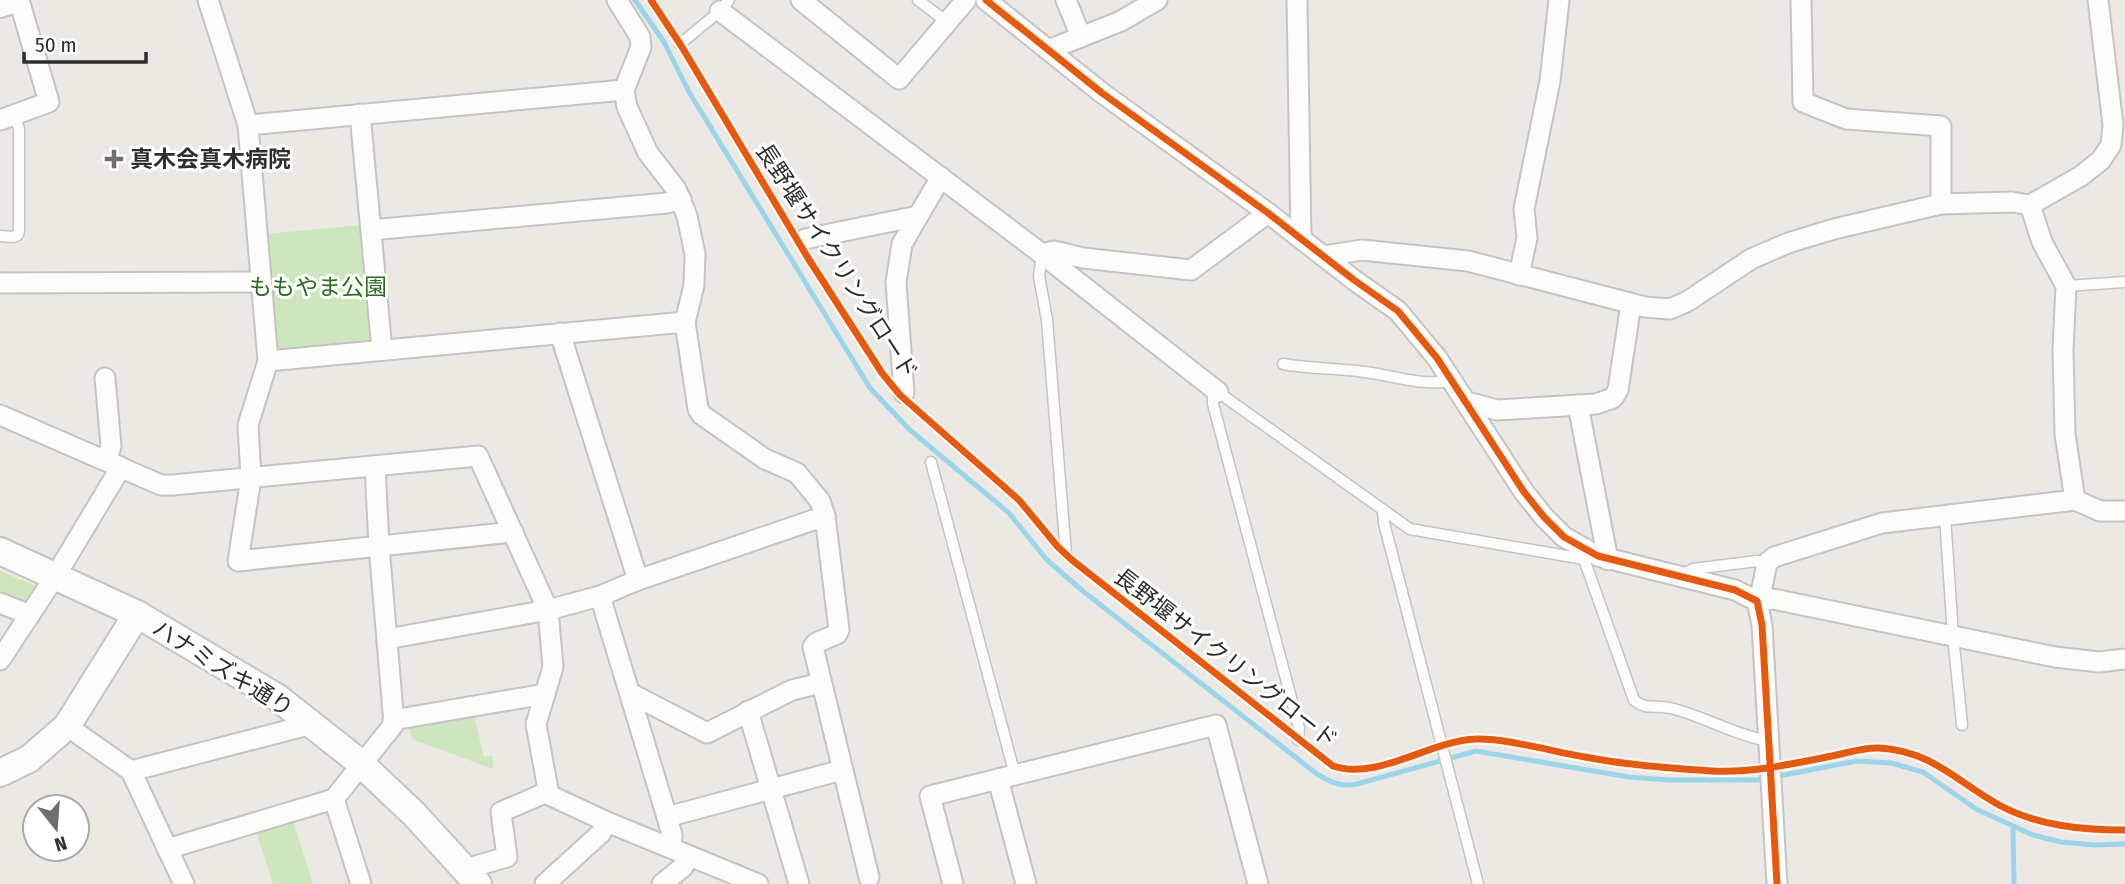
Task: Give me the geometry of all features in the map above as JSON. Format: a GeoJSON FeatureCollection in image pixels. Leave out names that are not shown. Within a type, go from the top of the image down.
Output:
{"type":"FeatureCollection","features":[{"type":"Feature","properties":{"kind":"street"},"geometry":{"type":"LineString","coordinates":[[0,4],[12,0]]}},
{"type":"Feature","properties":{"kind":"street"},"geometry":{"type":"LineString","coordinates":[[8,118],[49,102],[19,0]]}},
{"type":"Feature","properties":{"kind":"street"},"geometry":{"type":"LineString","coordinates":[[208,0],[248,125],[268,361],[248,425],[251,478],[238,561],[513,532]]}},
{"type":"Feature","properties":{"kind":"street"},"geometry":{"type":"LineString","coordinates":[[617,0],[640,37],[641,47],[624,90],[627,107],[648,153],[672,181],[681,199],[695,254],[694,285],[685,322],[698,409],[702,415],[765,459],[797,473],[820,501],[825,516],[839,630],[837,634],[813,647],[869,877]]}},
{"type":"Feature","properties":{"kind":"street"},"geometry":{"type":"LineString","coordinates":[[801,0],[899,79],[966,0]]}},
{"type":"Feature","properties":{"kind":"street"},"geometry":{"type":"LineString","coordinates":[[986,0],[1102,93],[1398,311],[1420,336],[1467,402],[1524,492],[1544,517],[1586,556],[1735,590],[1757,601],[1773,599],[2055,657],[2099,662],[2125,659]]}},
{"type":"Feature","properties":{"kind":"street"},"geometry":{"type":"LineString","coordinates":[[1066,0],[1081,37]]}},
{"type":"Feature","properties":{"kind":"street"},"geometry":{"type":"LineString","coordinates":[[1048,50],[1121,21],[1157,0]]}},
{"type":"Feature","properties":{"kind":"street"},"geometry":{"type":"LineString","coordinates":[[1297,0],[1301,237]]}},
{"type":"Feature","properties":{"kind":"street"},"geometry":{"type":"LineString","coordinates":[[1519,275],[1527,238],[1524,209],[1550,81],[1559,0]]}},
{"type":"Feature","properties":{"kind":"street"},"geometry":{"type":"LineString","coordinates":[[1801,0],[1802,102],[1846,119],[1941,126],[1941,204]]}},
{"type":"Feature","properties":{"kind":"street"},"geometry":{"type":"LineString","coordinates":[[1324,256],[1363,250],[1468,261],[1631,304],[1670,309],[1688,301],[1751,259],[1788,243],[1834,229],[1941,204],[2012,202],[2029,205],[2081,176],[2101,160],[2119,129],[2098,0]]}},
{"type":"Feature","properties":{"kind":"street"},"geometry":{"type":"LineString","coordinates":[[724,5],[1216,390]]}},
{"type":"Feature","properties":{"kind":"street"},"geometry":{"type":"LineString","coordinates":[[248,125],[624,90]]}},
{"type":"Feature","properties":{"kind":"street"},"geometry":{"type":"LineString","coordinates":[[360,114],[382,350]]}},
{"type":"Feature","properties":{"kind":"street"},"geometry":{"type":"LineString","coordinates":[[904,393],[896,282],[902,244],[941,177]]}},
{"type":"Feature","properties":{"kind":"street"},"geometry":{"type":"LineString","coordinates":[[370,230],[667,203],[681,199]]}},
{"type":"Feature","properties":{"kind":"street"},"geometry":{"type":"LineString","coordinates":[[2029,205],[2042,242],[2066,286],[2063,350],[2065,434],[2075,500]]}},
{"type":"Feature","properties":{"kind":"street"},"geometry":{"type":"LineString","coordinates":[[1042,254],[1054,251],[1083,258],[1191,270],[1268,213]]}},
{"type":"Feature","properties":{"kind":"street"},"geometry":{"type":"LineString","coordinates":[[805,239],[918,216]]}},
{"type":"Feature","properties":{"kind":"street"},"geometry":{"type":"LineString","coordinates":[[0,283],[260,282]]}},
{"type":"Feature","properties":{"kind":"street"},"geometry":{"type":"LineString","coordinates":[[1467,402],[1497,410],[1596,404],[1614,398],[1618,390],[1631,304]]}},
{"type":"Feature","properties":{"kind":"street"},"geometry":{"type":"LineString","coordinates":[[268,361],[685,322]]}},
{"type":"Feature","properties":{"kind":"street"},"geometry":{"type":"LineString","coordinates":[[560,333],[638,580]]}},
{"type":"Feature","properties":{"kind":"street"},"geometry":{"type":"LineString","coordinates":[[0,660],[56,575],[115,477],[105,378]]}},
{"type":"Feature","properties":{"kind":"street"},"geometry":{"type":"LineString","coordinates":[[1578,405],[1608,560]]}},
{"type":"Feature","properties":{"kind":"street"},"geometry":{"type":"LineString","coordinates":[[0,415],[161,485],[478,456],[548,610],[553,667],[536,724],[549,795]]}},
{"type":"Feature","properties":{"kind":"street"},"geometry":{"type":"LineString","coordinates":[[167,849],[334,799],[394,724],[375,466]]}},
{"type":"Feature","properties":{"kind":"street"},"geometry":{"type":"LineString","coordinates":[[1777,884],[1762,625],[1757,601],[1767,563],[1774,558],[1882,523],[2075,500],[2100,512],[2125,511]]}},
{"type":"Feature","properties":{"kind":"street"},"geometry":{"type":"LineString","coordinates":[[387,639],[548,610],[600,596],[638,580],[825,516]]}},
{"type":"Feature","properties":{"kind":"street","name":"ハナミズキ通り"},"geometry":{"type":"LineString","coordinates":[[0,551],[137,614],[278,698],[362,764],[414,814],[471,876]]}},
{"type":"Feature","properties":{"kind":"street"},"geometry":{"type":"LineString","coordinates":[[600,596],[667,817],[672,835],[671,848]]}},
{"type":"Feature","properties":{"kind":"street"},"geometry":{"type":"LineString","coordinates":[[0,603],[30,615]]}},
{"type":"Feature","properties":{"kind":"street"},"geometry":{"type":"LineString","coordinates":[[0,774],[29,759],[67,726],[137,614]]}},
{"type":"Feature","properties":{"kind":"street"},"geometry":{"type":"LineString","coordinates":[[630,693],[708,733],[792,690],[821,683]]}},
{"type":"Feature","properties":{"kind":"street"},"geometry":{"type":"LineString","coordinates":[[393,720],[545,694]]}},
{"type":"Feature","properties":{"kind":"street"},"geometry":{"type":"LineString","coordinates":[[748,712],[799,884]]}},
{"type":"Feature","properties":{"kind":"street"},"geometry":{"type":"LineString","coordinates":[[131,771],[312,724]]}},
{"type":"Feature","properties":{"kind":"street"},"geometry":{"type":"LineString","coordinates":[[953,884],[930,796],[1216,724],[1258,884]]}},
{"type":"Feature","properties":{"kind":"street"},"geometry":{"type":"LineString","coordinates":[[67,726],[131,771],[167,849],[177,883]]}},
{"type":"Feature","properties":{"kind":"street"},"geometry":{"type":"LineString","coordinates":[[667,817],[842,770]]}},
{"type":"Feature","properties":{"kind":"street"},"geometry":{"type":"LineString","coordinates":[[1006,777],[1026,884]]}},
{"type":"Feature","properties":{"kind":"street"},"geometry":{"type":"LineString","coordinates":[[471,876],[507,857],[501,812],[545,793],[607,822],[758,884]]}},
{"type":"Feature","properties":{"kind":"street"},"geometry":{"type":"LineString","coordinates":[[334,799],[358,883]]}},
{"type":"Feature","properties":{"kind":"street"},"geometry":{"type":"LineString","coordinates":[[545,884],[601,832],[607,822]]}},
{"type":"Feature","properties":{"kind":"street"},"geometry":{"type":"LineString","coordinates":[[662,884],[682,867],[690,856]]}},
{"type":"Feature","properties":{"kind":"lane"},"geometry":{"type":"LineString","coordinates":[[918,0],[947,22]]}},
{"type":"Feature","properties":{"kind":"lane"},"geometry":{"type":"LineString","coordinates":[[680,44],[724,5]]}},
{"type":"Feature","properties":{"kind":"lane"},"geometry":{"type":"LineString","coordinates":[[0,236],[13,237],[18,235],[19,230],[19,129],[8,118]]}},
{"type":"Feature","properties":{"kind":"lane"},"geometry":{"type":"LineString","coordinates":[[1042,254],[1039,276],[1047,320],[1066,554]]}},
{"type":"Feature","properties":{"kind":"lane"},"geometry":{"type":"LineString","coordinates":[[2066,286],[2125,282]]}},
{"type":"Feature","properties":{"kind":"lane"},"geometry":{"type":"LineString","coordinates":[[1283,364],[1360,371],[1417,383],[1451,381]]}},
{"type":"Feature","properties":{"kind":"lane"},"geometry":{"type":"LineString","coordinates":[[1298,740],[1299,728],[1213,404],[1216,390],[1409,529],[1586,556],[1634,700],[1640,706],[1670,708],[1751,738],[1769,741]]}},
{"type":"Feature","properties":{"kind":"lane"},"geometry":{"type":"LineString","coordinates":[[931,462],[1006,777]]}},
{"type":"Feature","properties":{"kind":"lane"},"geometry":{"type":"LineString","coordinates":[[1383,512],[1478,884]]}},
{"type":"Feature","properties":{"kind":"lane"},"geometry":{"type":"LineString","coordinates":[[1945,516],[1962,725]]}},
{"type":"Feature","properties":{"kind":"lane"},"geometry":{"type":"LineString","coordinates":[[1680,576],[1693,569],[1757,561],[1767,563]]}},
{"type":"Feature","properties":{"kind":"green space","name":"ももやま公園"},"geometry":{"type":"Polygon","coordinates":[[[362,225],[370,341],[283,353],[274,346],[265,234],[362,225]]]}},
{"type":"Feature","properties":{"kind":"green space"},"geometry":{"type":"Polygon","coordinates":[[[0,571],[41,588],[27,606],[0,595],[0,571]]]}},
{"type":"Feature","properties":{"kind":"green space"},"geometry":{"type":"Polygon","coordinates":[[[474,715],[484,757],[492,755],[493,769],[412,739],[409,728],[474,715]]]}},
{"type":"Feature","properties":{"kind":"green space"},"geometry":{"type":"Polygon","coordinates":[[[293,820],[313,884],[273,884],[256,831],[293,820]]]}},
{"type":"Feature","properties":{"kind":"waterway"},"geometry":{"type":"LineString","coordinates":[[635,0],[664,42],[689,92],[870,388],[910,430],[1009,513],[1047,560],[1084,592],[1322,777],[1341,785],[1357,784],[1476,751],[1629,777],[1669,780],[1758,780],[1857,761],[1891,763],[1923,772],[1976,809],[2033,835],[2061,842],[2125,844]]}},
{"type":"Feature","properties":{"kind":"waterway"},"geometry":{"type":"LineString","coordinates":[[2013,827],[2014,884]]}},
{"type":"Feature","properties":{"kind":"cycle path","name":"長野堰サイクリングロード"},"geometry":{"type":"LineString","coordinates":[[651,0],[808,258],[882,373],[900,395],[1019,500],[1072,560],[1333,766],[1350,769],[1386,765],[1440,746],[1476,739],[1515,743],[1616,762],[1712,771],[1772,767],[1861,749],[1879,748],[1898,750],[1930,761],[1985,797],[2030,818],[2077,828],[2125,830]]}},
{"type":"Feature","properties":{"kind":"cycle path"},"geometry":{"type":"LineString","coordinates":[[986,0],[1102,93],[1398,311],[1437,358],[1524,492],[1564,537],[1598,556],[1735,590],[1757,601],[1762,625],[1777,884]]}},
{"type":"Feature","properties":{"kind":"place","name":"真木会真木病院"},"geometry":{"type":"Point","coordinates":[114,159]}}]}
